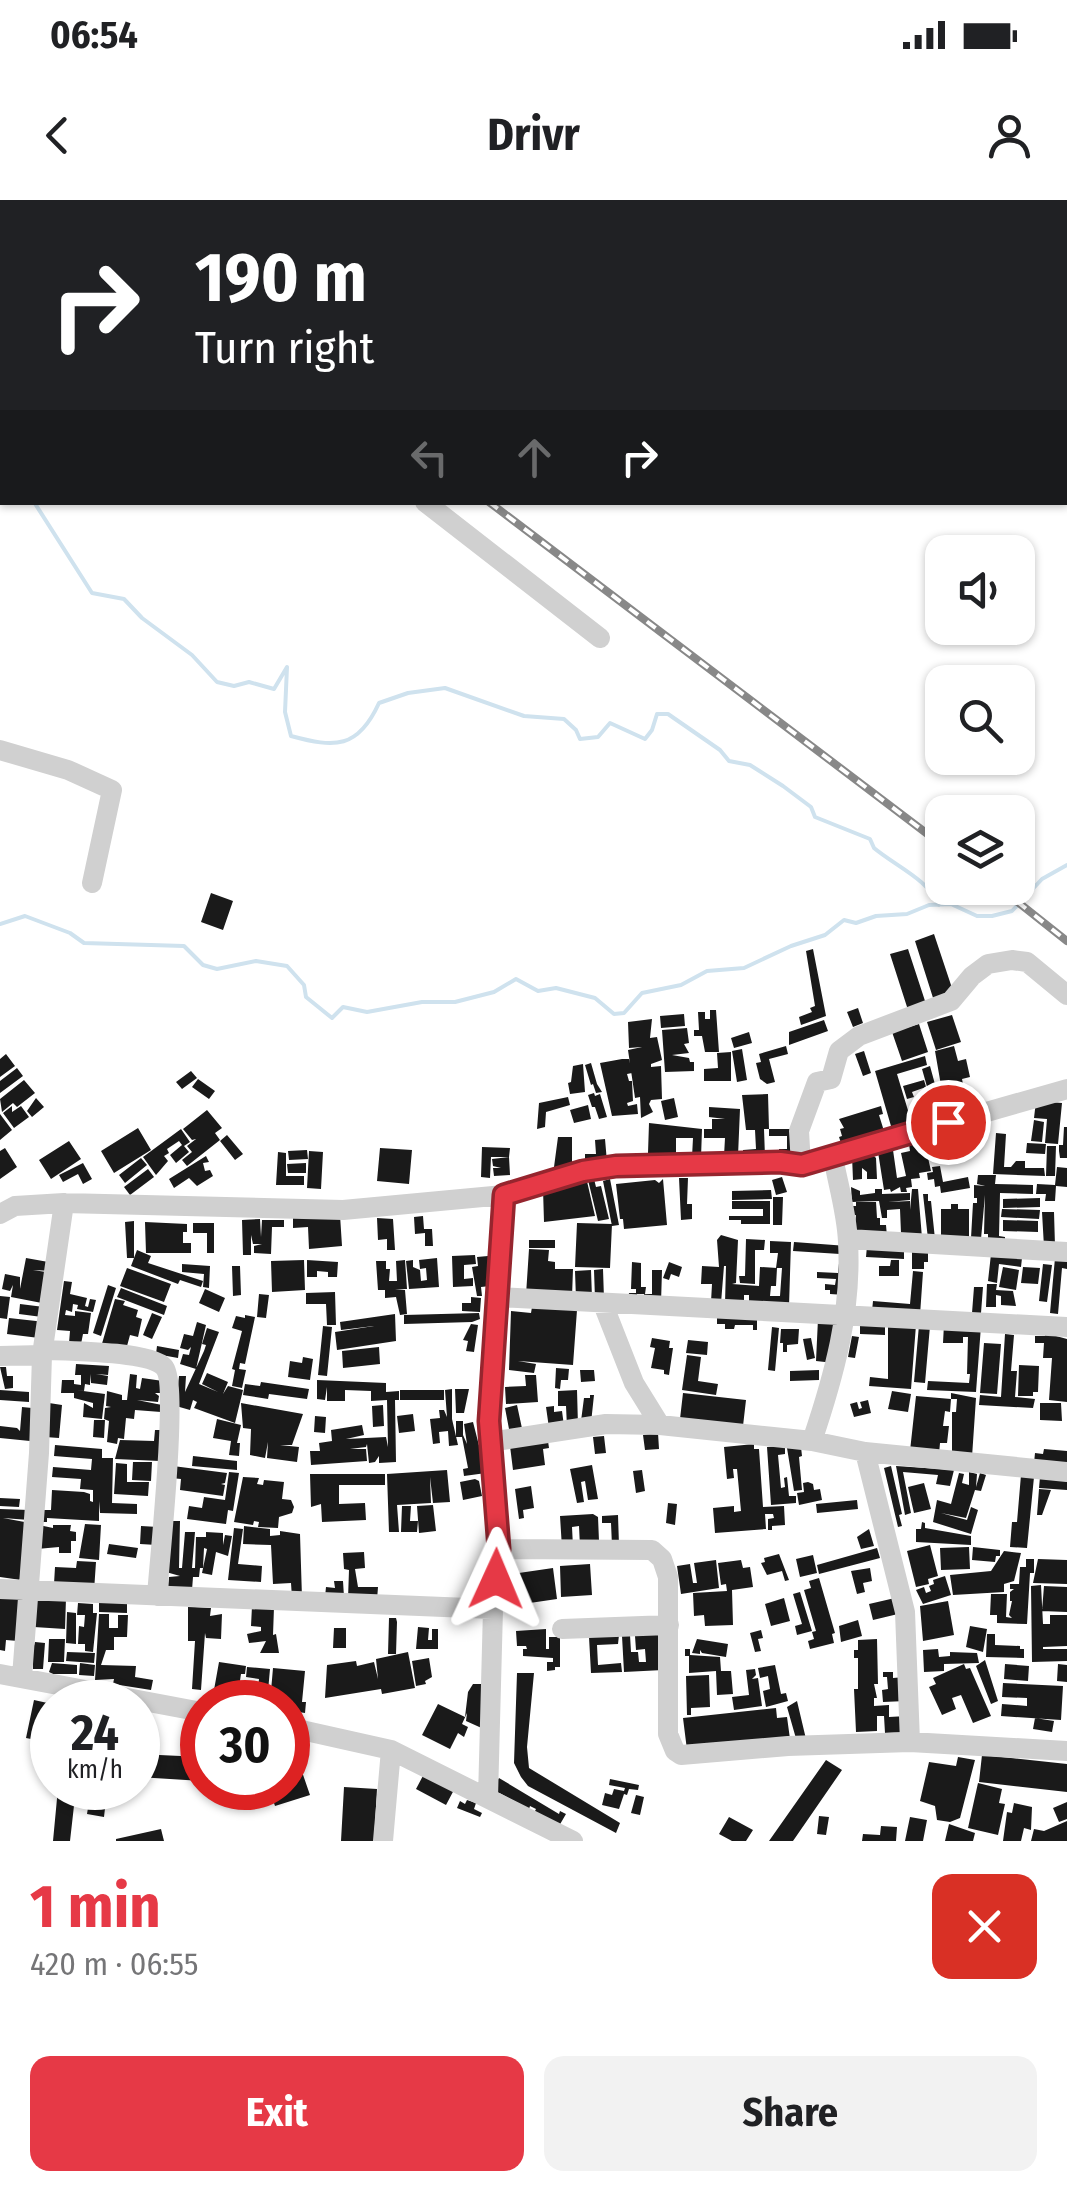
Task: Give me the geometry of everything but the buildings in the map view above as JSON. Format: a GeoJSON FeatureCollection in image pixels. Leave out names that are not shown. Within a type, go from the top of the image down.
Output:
{"type":"FeatureCollection","features":[{"type":"Feature","properties":{"kind":"street"},"geometry":{"type":"LineString","coordinates":[[429,505],[600,638]]}},
{"type":"Feature","properties":{"kind":"street"},"geometry":{"type":"LineString","coordinates":[[0,750],[68,770],[112,790],[92,883]]}},
{"type":"Feature","properties":{"kind":"street"},"geometry":{"type":"LineString","coordinates":[[802,1165],[799,1130],[816,1082],[831,1079],[839,1051],[859,1036],[951,1002],[972,976],[994,962],[1027,962],[1067,994]]}},
{"type":"Feature","properties":{"kind":"street"},"geometry":{"type":"LineString","coordinates":[[0,1214],[16,1206],[64,1203],[343,1210],[504,1195],[583,1171],[616,1166],[780,1162],[802,1165],[1067,1089]]}},
{"type":"Feature","properties":{"kind":"street"},"geometry":{"type":"LineString","coordinates":[[812,1441],[836,1372],[847,1314],[848,1239],[833,1157]]}},
{"type":"Feature","properties":{"kind":"street"},"geometry":{"type":"LineString","coordinates":[[488,1798],[499,1549],[489,1442],[504,1195]]}},
{"type":"Feature","properties":{"kind":"street"},"geometry":{"type":"LineString","coordinates":[[22,1678],[42,1353],[64,1203]]}},
{"type":"Feature","properties":{"kind":"street"},"geometry":{"type":"LineString","coordinates":[[848,1239],[1067,1252]]}},
{"type":"Feature","properties":{"kind":"street"},"geometry":{"type":"LineString","coordinates":[[500,1297],[1067,1327]]}},
{"type":"Feature","properties":{"kind":"street"},"geometry":{"type":"LineString","coordinates":[[603,1304],[634,1383],[660,1425]]}},
{"type":"Feature","properties":{"kind":"street"},"geometry":{"type":"LineString","coordinates":[[0,1356],[110,1353],[160,1364],[167,1373],[169,1427],[157,1596]]}},
{"type":"Feature","properties":{"kind":"street"},"geometry":{"type":"LineString","coordinates":[[489,1442],[606,1424],[660,1425],[812,1441],[865,1452],[1067,1472]]}},
{"type":"Feature","properties":{"kind":"street"},"geometry":{"type":"LineString","coordinates":[[865,1452],[905,1612],[910,1742]]}},
{"type":"Feature","properties":{"kind":"street"},"geometry":{"type":"LineString","coordinates":[[499,1549],[652,1550],[666,1568],[668,1734],[680,1754],[910,1742],[1067,1751]]}},
{"type":"Feature","properties":{"kind":"street"},"geometry":{"type":"LineString","coordinates":[[0,1589],[494,1609]]}},
{"type":"Feature","properties":{"kind":"street"},"geometry":{"type":"LineString","coordinates":[[562,1629],[668,1625]]}},
{"type":"Feature","properties":{"kind":"street"},"geometry":{"type":"LineString","coordinates":[[0,1674],[180,1708]]}},
{"type":"Feature","properties":{"kind":"street"},"geometry":{"type":"LineString","coordinates":[[310,1732],[391,1750],[573,1841]]}},
{"type":"Feature","properties":{"kind":"street"},"geometry":{"type":"LineString","coordinates":[[383,1841],[391,1750]]}},
{"type":"Feature","properties":{"kind":"waterway"},"geometry":{"type":"LineString","coordinates":[[36,505],[92,593],[124,599],[142,618],[192,655],[217,682],[234,686],[249,682],[274,689],[287,667],[285,712],[291,736],[320,742],[344,741],[363,729],[379,703],[408,693],[445,688],[524,716],[564,719],[580,739],[598,737],[610,723],[645,739],[657,714],[668,714],[720,750],[729,761],[750,765],[783,786],[811,807],[815,817],[870,839],[874,848],[925,886]]}},
{"type":"Feature","properties":{"kind":"waterway"},"geometry":{"type":"LineString","coordinates":[[0,924],[25,916],[70,933],[84,943],[184,946],[203,965],[217,969],[256,961],[287,966],[304,985],[306,997],[332,1018],[343,1007],[367,1012],[422,1002],[455,1002],[494,992],[516,979],[538,991],[556,988],[595,998],[614,1014],[624,1013],[642,993],[681,985],[707,971],[744,968],[825,935],[844,920],[856,923],[876,916],[907,914],[929,905],[951,904],[977,916],[1012,911],[1042,879],[1067,865]]}},
{"type":"Feature","properties":{"kind":"railway"},"geometry":{"type":"LineString","coordinates":[[493,505],[925,832]]}},
{"type":"Feature","properties":{"kind":"railway"},"geometry":{"type":"LineString","coordinates":[[1021,905],[1067,941]]}},
{"type":"Feature","properties":{"kind":"route"},"geometry":{"type":"LineString","coordinates":[[496,1579],[499,1549],[489,1421],[504,1195],[583,1171],[616,1166],[780,1162],[802,1165],[948,1122]]}}]}
